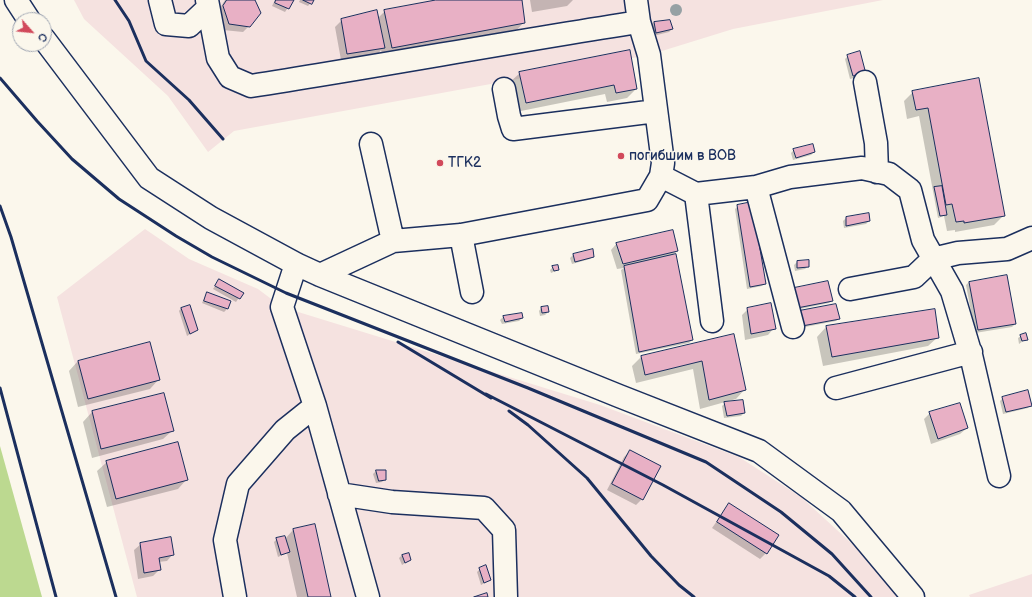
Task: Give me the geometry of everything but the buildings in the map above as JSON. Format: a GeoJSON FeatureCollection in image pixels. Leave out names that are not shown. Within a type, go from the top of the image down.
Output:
{"type":"FeatureCollection","features":[{"type":"Feature","properties":{"kind":"street"},"geometry":{"type":"LineString","coordinates":[[16,0],[24,12]]}},
{"type":"Feature","properties":{"kind":"street"},"geometry":{"type":"LineString","coordinates":[[160,0],[166,24],[189,26],[206,5]]}},
{"type":"Feature","properties":{"kind":"street"},"geometry":{"type":"LineString","coordinates":[[320,275],[393,241],[461,235],[647,200],[661,176],[662,163],[649,55],[639,22],[636,0]]}},
{"type":"Feature","properties":{"kind":"street"},"geometry":{"type":"LineString","coordinates":[[206,5],[218,58],[230,77],[250,86],[639,22]]}},
{"type":"Feature","properties":{"kind":"street"},"geometry":{"type":"LineString","coordinates":[[52,50],[149,178],[211,218],[296,264],[320,275],[619,396],[760,451],[841,511],[913,597]]}},
{"type":"Feature","properties":{"kind":"street"},"geometry":{"type":"LineString","coordinates":[[865,82],[876,143],[877,172]]}},
{"type":"Feature","properties":{"kind":"street"},"geometry":{"type":"LineString","coordinates":[[504,89],[513,128],[656,111]]}},
{"type":"Feature","properties":{"kind":"street"},"geometry":{"type":"LineString","coordinates":[[371,144],[393,241]]}},
{"type":"Feature","properties":{"kind":"street"},"geometry":{"type":"LineString","coordinates":[[661,176],[696,194],[756,187],[790,177],[862,168],[889,174],[910,190],[923,240],[952,291],[970,352],[999,476]]}},
{"type":"Feature","properties":{"kind":"street"},"geometry":{"type":"LineString","coordinates":[[756,187],[793,327]]}},
{"type":"Feature","properties":{"kind":"street"},"geometry":{"type":"LineString","coordinates":[[696,194],[712,321]]}},
{"type":"Feature","properties":{"kind":"street"},"geometry":{"type":"LineString","coordinates":[[461,235],[472,292]]}},
{"type":"Feature","properties":{"kind":"street"},"geometry":{"type":"LineString","coordinates":[[850,289],[914,277],[933,258],[958,253],[1007,249],[1032,238]]}},
{"type":"Feature","properties":{"kind":"street"},"geometry":{"type":"LineString","coordinates":[[296,264],[282,307],[315,406],[368,597]]}},
{"type":"Feature","properties":{"kind":"street"},"geometry":{"type":"LineString","coordinates":[[836,388],[970,352]]}},
{"type":"Feature","properties":{"kind":"street"},"geometry":{"type":"LineString","coordinates":[[235,597],[225,540],[238,484],[285,430],[315,406]]}},
{"type":"Feature","properties":{"kind":"street"},"geometry":{"type":"LineString","coordinates":[[339,494],[392,502],[484,508],[504,530],[506,597]]}},
{"type":"Feature","properties":{"kind":"shaded area"},"geometry":{"type":"Polygon","coordinates":[[[74,0],[883,0],[733,29],[649,55],[234,131],[208,152],[168,96],[84,19],[74,0]]]}},
{"type":"Feature","properties":{"kind":"shaded area"},"geometry":{"type":"Polygon","coordinates":[[[145,229],[189,259],[258,289],[282,307],[600,405],[739,457],[801,497],[861,552],[898,597],[137,597],[57,297],[145,229]]]}},
{"type":"Feature","properties":{"kind":"shaded area"},"geometry":{"type":"Polygon","coordinates":[[[1032,574],[1032,597],[970,597],[969,595],[1032,574]]]}},
{"type":"Feature","properties":{"kind":"green space"},"geometry":{"type":"Polygon","coordinates":[[[0,446],[42,597],[0,597],[0,446]]]}},
{"type":"Feature","properties":{"kind":"railway"},"geometry":{"type":"LineString","coordinates":[[115,0],[129,21],[146,61],[189,100],[223,139]]}},
{"type":"Feature","properties":{"kind":"railway"},"geometry":{"type":"LineString","coordinates":[[0,78],[72,159],[119,199],[176,236],[212,257],[286,293],[528,388],[706,462],[781,512],[832,554],[871,597]]}},
{"type":"Feature","properties":{"kind":"railway"},"geometry":{"type":"LineString","coordinates":[[0,206],[11,237],[116,597]]}},
{"type":"Feature","properties":{"kind":"railway"},"geometry":{"type":"LineString","coordinates":[[398,342],[491,398]]}},
{"type":"Feature","properties":{"kind":"railway"},"geometry":{"type":"LineString","coordinates":[[0,388],[56,597]]}},
{"type":"Feature","properties":{"kind":"railway"},"geometry":{"type":"LineString","coordinates":[[486,394],[663,485],[829,576],[855,597]]}},
{"type":"Feature","properties":{"kind":"railway"},"geometry":{"type":"LineString","coordinates":[[509,411],[528,425],[587,478],[651,556],[679,585],[694,597]]}},
{"type":"Feature","properties":{"kind":"place","name":"погибшим в ВОВ"},"geometry":{"type":"Point","coordinates":[621,156]}},
{"type":"Feature","properties":{"kind":"place","name":"ТГК2"},"geometry":{"type":"Point","coordinates":[440,163]}}]}
